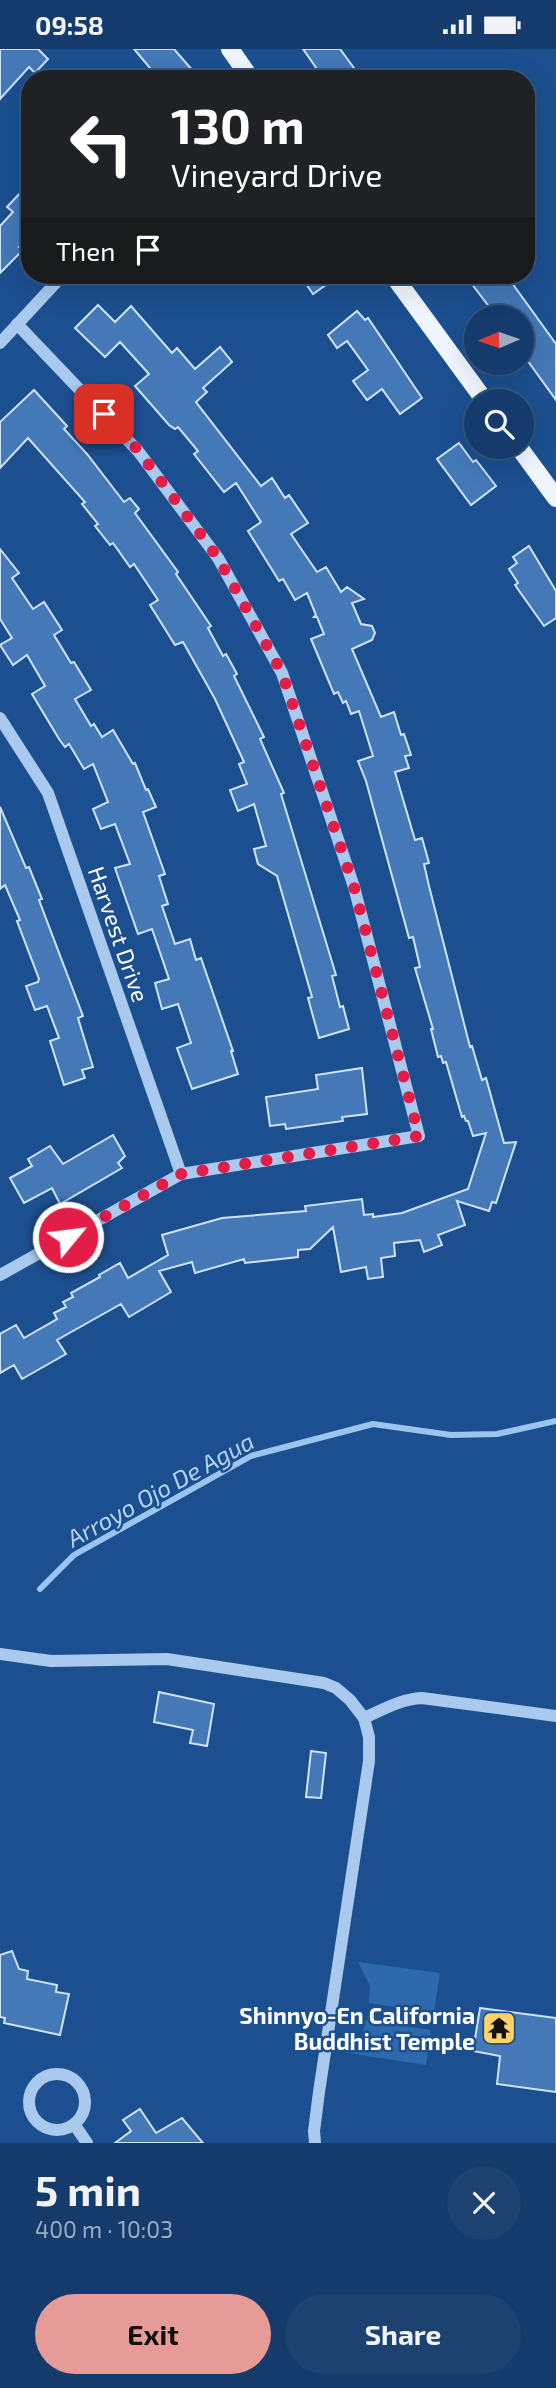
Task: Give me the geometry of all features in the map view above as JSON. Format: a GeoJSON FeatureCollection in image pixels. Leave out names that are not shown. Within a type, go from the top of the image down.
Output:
{"type":"FeatureCollection","features":[{"type":"Feature","properties":{"kind":"main road"},"geometry":{"type":"LineString","coordinates":[[230,49],[245,70]]}},
{"type":"Feature","properties":{"kind":"main road"},"geometry":{"type":"LineString","coordinates":[[400,284],[476,389]]}},
{"type":"Feature","properties":{"kind":"main road"},"geometry":{"type":"LineString","coordinates":[[528,459],[556,498]]}},
{"type":"Feature","properties":{"kind":"street"},"geometry":{"type":"LineString","coordinates":[[0,343],[54,284]]}},
{"type":"Feature","properties":{"kind":"street"},"geometry":{"type":"LineString","coordinates":[[0,1275],[181,1174],[419,1136],[354,887],[282,673],[218,558],[138,450],[18,324]]}},
{"type":"Feature","properties":{"kind":"street","name":"Harvest Drive"},"geometry":{"type":"LineString","coordinates":[[0,718],[48,793],[181,1174]]}},
{"type":"Feature","properties":{"kind":"street"},"geometry":{"type":"LineString","coordinates":[[0,1654],[51,1661],[167,1659],[310,1679],[336,1688],[364,1718],[369,1737],[369,1762],[319,2092],[315,2143]]}},
{"type":"Feature","properties":{"kind":"street"},"geometry":{"type":"LineString","coordinates":[[364,1718],[396,1703],[422,1698],[556,1716]]}},
{"type":"Feature","properties":{"kind":"street"},"geometry":{"type":"LineString","coordinates":[[61,2073],[78,2082],[86,2099],[85,2109],[74,2124],[58,2130],[41,2125],[35,2118],[29,2102],[35,2084],[43,2077],[61,2073]]}},
{"type":"Feature","properties":{"kind":"street"},"geometry":{"type":"LineString","coordinates":[[74,2124],[87,2143]]}},
{"type":"Feature","properties":{"kind":"shaded area"},"geometry":{"type":"Polygon","coordinates":[[[358,1962],[440,1973],[434,2013],[369,2003],[370,1986],[358,1962]]]}},
{"type":"Feature","properties":{"kind":"shaded area"},"geometry":{"type":"Polygon","coordinates":[[[366,2020],[431,2030],[426,2065],[348,2053],[362,2036],[366,2020]]]}},
{"type":"Feature","properties":{"kind":"building"},"geometry":{"type":"Polygon","coordinates":[[[0,49],[38,49],[48,59],[38,70],[29,67],[21,70],[21,76],[0,99],[0,49]]]}},
{"type":"Feature","properties":{"kind":"building"},"geometry":{"type":"Polygon","coordinates":[[[134,49],[174,49],[192,70],[148,70],[150,68],[134,49]]]}},
{"type":"Feature","properties":{"kind":"building"},"geometry":{"type":"Polygon","coordinates":[[[303,49],[340,49],[355,70],[318,70],[303,49]]]}},
{"type":"Feature","properties":{"kind":"building"},"geometry":{"type":"Polygon","coordinates":[[[21,194],[21,252],[0,273],[0,226],[13,212],[7,207],[21,194]]]}},
{"type":"Feature","properties":{"kind":"building"},"geometry":{"type":"Polygon","coordinates":[[[306,284],[327,284],[313,294],[306,284]]]}},
{"type":"Feature","properties":{"kind":"building"},"geometry":{"type":"Polygon","coordinates":[[[472,284],[510,284],[528,305],[488,305],[472,284]]]}},
{"type":"Feature","properties":{"kind":"building"},"geometry":{"type":"Polygon","coordinates":[[[98,305],[115,322],[131,306],[172,353],[177,348],[195,369],[220,347],[232,362],[203,388],[207,392],[196,402],[261,486],[272,478],[285,498],[289,495],[308,523],[291,534],[317,572],[326,567],[341,592],[347,587],[364,599],[352,603],[361,624],[372,626],[375,633],[372,640],[352,649],[381,717],[394,712],[411,755],[405,756],[409,768],[395,772],[415,840],[422,838],[429,863],[424,864],[470,1047],[472,1046],[482,1080],[486,1078],[504,1143],[516,1142],[496,1203],[492,1202],[489,1211],[457,1201],[465,1225],[438,1235],[442,1245],[424,1252],[420,1240],[394,1243],[395,1256],[381,1258],[383,1277],[368,1279],[366,1267],[341,1272],[333,1227],[310,1249],[298,1250],[298,1257],[245,1263],[244,1259],[195,1273],[192,1262],[159,1271],[171,1292],[129,1317],[121,1304],[57,1340],[66,1354],[22,1379],[14,1365],[0,1373],[0,1334],[16,1325],[24,1338],[57,1319],[54,1313],[66,1307],[63,1302],[73,1297],[71,1293],[100,1277],[99,1275],[120,1263],[128,1278],[168,1255],[162,1235],[222,1218],[306,1211],[305,1206],[362,1199],[364,1215],[373,1214],[373,1217],[402,1213],[468,1189],[486,1133],[473,1136],[468,1121],[462,1117],[446,1062],[443,1063],[441,1056],[438,1057],[433,1029],[415,968],[420,967],[413,937],[409,938],[366,781],[358,761],[373,756],[359,711],[351,714],[346,701],[343,703],[338,692],[334,694],[311,639],[324,634],[317,617],[314,617],[316,615],[307,593],[295,600],[283,579],[279,581],[248,531],[261,522],[236,483],[224,492],[194,454],[198,451],[178,427],[175,429],[169,425],[135,386],[149,374],[120,342],[105,357],[75,328],[98,305]]]}},
{"type":"Feature","properties":{"kind":"building"},"geometry":{"type":"Polygon","coordinates":[[[357,311],[365,320],[368,318],[422,398],[400,414],[382,389],[367,400],[353,381],[368,370],[347,341],[337,348],[328,335],[357,311]]]}},
{"type":"Feature","properties":{"kind":"building"},"geometry":{"type":"Polygon","coordinates":[[[534,314],[556,344],[556,400],[534,370],[534,314]]]}},
{"type":"Feature","properties":{"kind":"building"},"geometry":{"type":"Polygon","coordinates":[[[34,390],[67,426],[64,429],[124,502],[130,498],[139,509],[135,513],[178,572],[176,574],[211,626],[208,628],[223,656],[226,654],[237,674],[234,676],[264,737],[260,739],[284,793],[281,794],[336,975],[332,976],[340,1007],[343,1006],[349,1029],[319,1038],[308,998],[312,997],[277,876],[258,864],[254,849],[266,846],[254,804],[238,811],[230,790],[247,784],[239,764],[244,762],[215,699],[183,642],[175,645],[150,605],[158,600],[134,564],[130,567],[113,543],[110,545],[95,526],[98,524],[82,504],[85,502],[28,438],[0,468],[0,422],[34,390]]]}},
{"type":"Feature","properties":{"kind":"building"},"geometry":{"type":"Polygon","coordinates":[[[459,443],[464,450],[464,459],[471,459],[473,462],[476,460],[496,486],[471,505],[437,459],[459,443]]]}},
{"type":"Feature","properties":{"kind":"building"},"geometry":{"type":"Polygon","coordinates":[[[529,546],[556,591],[556,618],[544,626],[515,585],[518,583],[509,569],[517,563],[513,557],[529,546]]]}},
{"type":"Feature","properties":{"kind":"building"},"geometry":{"type":"Polygon","coordinates":[[[0,549],[19,573],[12,578],[33,609],[44,602],[62,630],[54,635],[91,690],[75,699],[91,726],[94,724],[102,737],[113,730],[133,764],[135,763],[146,790],[148,789],[156,807],[143,812],[165,874],[159,876],[168,904],[162,906],[175,944],[190,939],[196,960],[201,958],[233,1051],[238,1074],[192,1089],[177,1048],[191,1043],[178,1004],[162,1009],[155,983],[169,979],[152,929],[138,934],[115,868],[130,864],[115,824],[101,829],[93,809],[108,802],[93,764],[84,769],[69,744],[65,747],[59,739],[32,694],[45,686],[27,655],[13,665],[0,645],[12,638],[0,619],[0,549]]]}},
{"type":"Feature","properties":{"kind":"building"},"geometry":{"type":"Polygon","coordinates":[[[0,807],[42,899],[39,900],[83,1016],[78,1018],[93,1067],[82,1070],[85,1078],[64,1085],[50,1041],[59,1038],[47,1006],[35,1010],[26,986],[38,982],[39,979],[17,921],[20,920],[5,885],[0,889],[0,807]]]}},
{"type":"Feature","properties":{"kind":"building"},"geometry":{"type":"Polygon","coordinates":[[[362,1068],[367,1114],[342,1117],[343,1121],[286,1129],[285,1124],[270,1126],[266,1097],[318,1089],[316,1075],[362,1068]]]}},
{"type":"Feature","properties":{"kind":"building"},"geometry":{"type":"Polygon","coordinates":[[[113,1135],[125,1156],[118,1163],[122,1168],[60,1204],[52,1188],[24,1203],[10,1178],[32,1166],[28,1159],[50,1146],[63,1164],[113,1135]]]}},
{"type":"Feature","properties":{"kind":"building"},"geometry":{"type":"Polygon","coordinates":[[[159,1692],[214,1704],[207,1746],[190,1743],[193,1730],[154,1722],[159,1692]]]}},
{"type":"Feature","properties":{"kind":"building"},"geometry":{"type":"Polygon","coordinates":[[[311,1751],[326,1753],[321,1798],[306,1797],[311,1751]]]}},
{"type":"Feature","properties":{"kind":"building"},"geometry":{"type":"Polygon","coordinates":[[[12,1951],[19,1969],[28,1971],[27,1979],[57,1985],[56,1992],[69,1994],[60,2035],[4,2023],[5,2018],[0,2017],[0,1955],[12,1951]]]}},
{"type":"Feature","properties":{"kind":"building"},"geometry":{"type":"Polygon","coordinates":[[[480,2008],[556,2018],[556,2092],[497,2084],[500,2056],[473,2051],[480,2008]]]}},
{"type":"Feature","properties":{"kind":"building"},"geometry":{"type":"Polygon","coordinates":[[[140,2109],[156,2133],[182,2118],[203,2143],[115,2143],[131,2131],[123,2120],[140,2109]]]}},
{"type":"Feature","properties":{"kind":"waterway","name":"Arroyo Ojo De Agua"},"geometry":{"type":"LineString","coordinates":[[40,1589],[74,1555],[251,1456],[373,1424],[451,1435],[497,1434],[556,1421]]}},
{"type":"Feature","properties":{"kind":"place","name":"Shinnyo-En California Buddhist Temple"},"geometry":{"type":"Point","coordinates":[499,2028]}},
{"type":"Feature","properties":{"kind":"route"},"geometry":{"type":"LineString","coordinates":[[68,1237],[181,1174],[419,1136],[354,887],[282,673],[218,558],[138,450],[104,414]]}}]}
